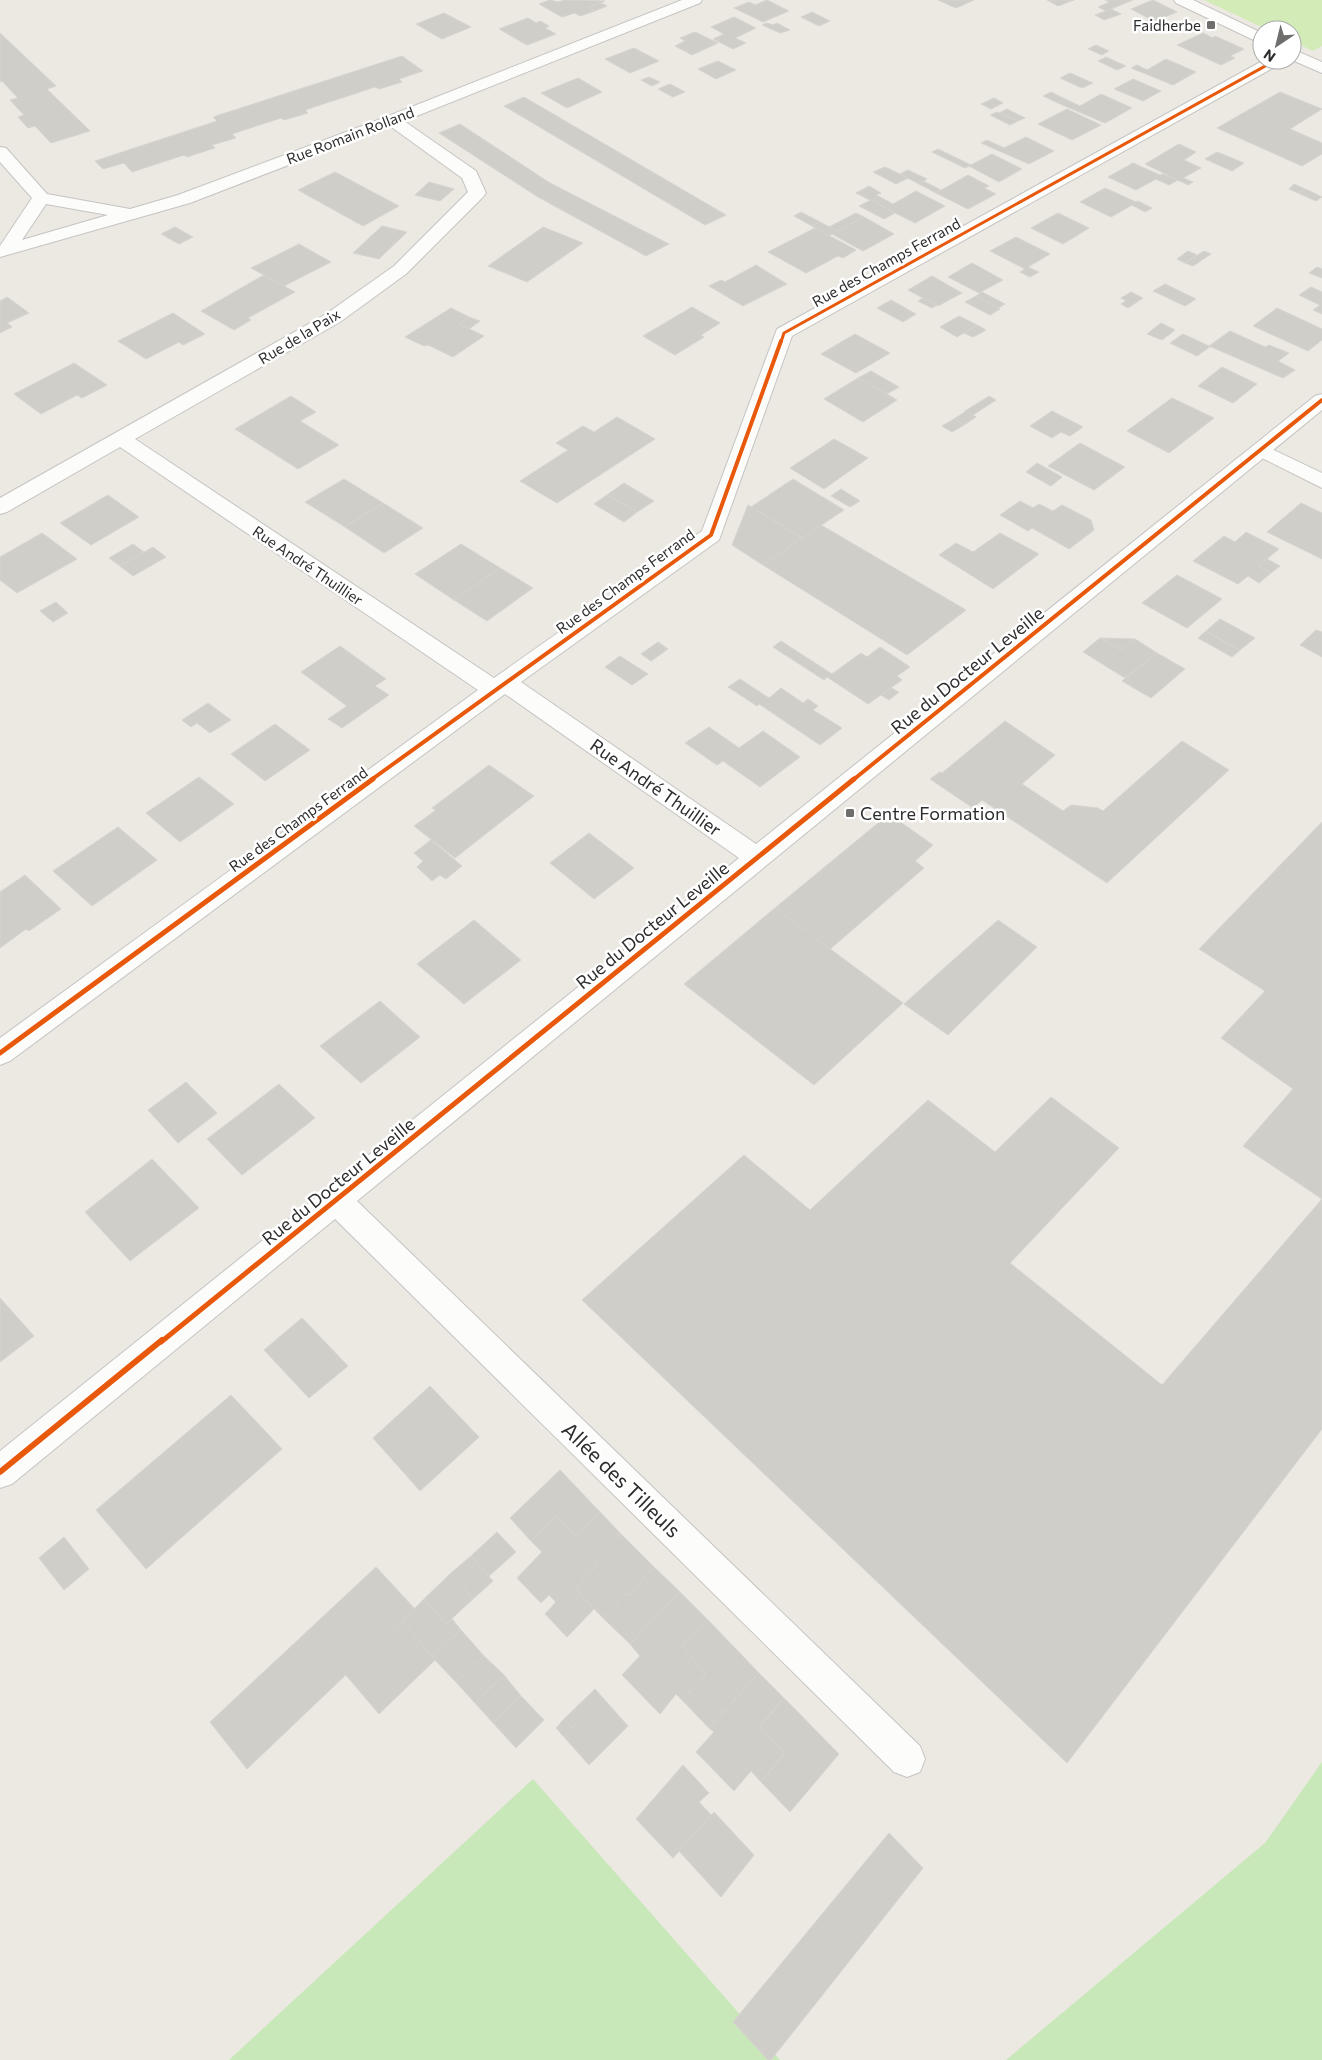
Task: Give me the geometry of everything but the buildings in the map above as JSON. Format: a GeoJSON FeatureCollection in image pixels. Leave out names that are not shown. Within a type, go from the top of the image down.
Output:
{"type":"FeatureCollection","features":[{"type":"Feature","properties":{"kind":"street"},"geometry":{"type":"LineString","coordinates":[[651,0],[670,10]]}},
{"type":"Feature","properties":{"kind":"street","name":"Rue Romain Rolland"},"geometry":{"type":"LineString","coordinates":[[3,251],[184,199],[392,120],[695,0]]}},
{"type":"Feature","properties":{"kind":"street"},"geometry":{"type":"LineString","coordinates":[[1181,0],[1252,34]]}},
{"type":"Feature","properties":{"kind":"street"},"geometry":{"type":"LineString","coordinates":[[1302,59],[1322,68]]}},
{"type":"Feature","properties":{"kind":"street","name":"Rue des Champs Ferrand"},"geometry":{"type":"LineString","coordinates":[[0,1053],[500,686],[711,535],[784,333],[1258,70]]}},
{"type":"Feature","properties":{"kind":"street","name":"Rue de la Paix"},"geometry":{"type":"LineString","coordinates":[[0,507],[333,318],[400,270],[477,193],[470,175],[392,120]]}},
{"type":"Feature","properties":{"kind":"street"},"geometry":{"type":"LineString","coordinates":[[0,152],[41,198],[132,214]]}},
{"type":"Feature","properties":{"kind":"street"},"geometry":{"type":"LineString","coordinates":[[3,251],[41,198]]}},
{"type":"Feature","properties":{"kind":"street","name":"Rue du Docteur Leveille"},"geometry":{"type":"LineString","coordinates":[[0,1472],[1322,400]]}},
{"type":"Feature","properties":{"kind":"street","name":"Rue André Thuillier"},"geometry":{"type":"LineString","coordinates":[[121,439],[500,686],[757,858]]}},
{"type":"Feature","properties":{"kind":"street"},"geometry":{"type":"LineString","coordinates":[[1261,450],[1322,480]]}},
{"type":"Feature","properties":{"kind":"street","name":"Allée des Tilleuls"},"geometry":{"type":"LineString","coordinates":[[336,1200],[907,1759]]}},
{"type":"Feature","properties":{"kind":"green space"},"geometry":{"type":"Polygon","coordinates":[[[1204,0],[1322,0],[1322,46],[1313,51],[1302,46],[1302,20],[1252,20],[1252,22],[1204,0]]]}},
{"type":"Feature","properties":{"kind":"green space"},"geometry":{"type":"Polygon","coordinates":[[[1322,1762],[1322,2060],[1006,2060],[1265,1843],[1322,1762]]]}},
{"type":"Feature","properties":{"kind":"green space"},"geometry":{"type":"Polygon","coordinates":[[[533,1779],[780,2060],[229,2060],[533,1779]]]}},
{"type":"Feature","properties":{"kind":"cycle path"},"geometry":{"type":"LineString","coordinates":[[0,1053],[505,682],[711,535],[784,333],[1258,70]]}},
{"type":"Feature","properties":{"kind":"cycle path"},"geometry":{"type":"LineString","coordinates":[[0,1472],[1322,400]]}},
{"type":"Feature","properties":{"kind":"place","name":"Faidherbe"},"geometry":{"type":"Point","coordinates":[1211,25]}},
{"type":"Feature","properties":{"kind":"place","name":"Centre Formation"},"geometry":{"type":"Point","coordinates":[850,813]}}]}
